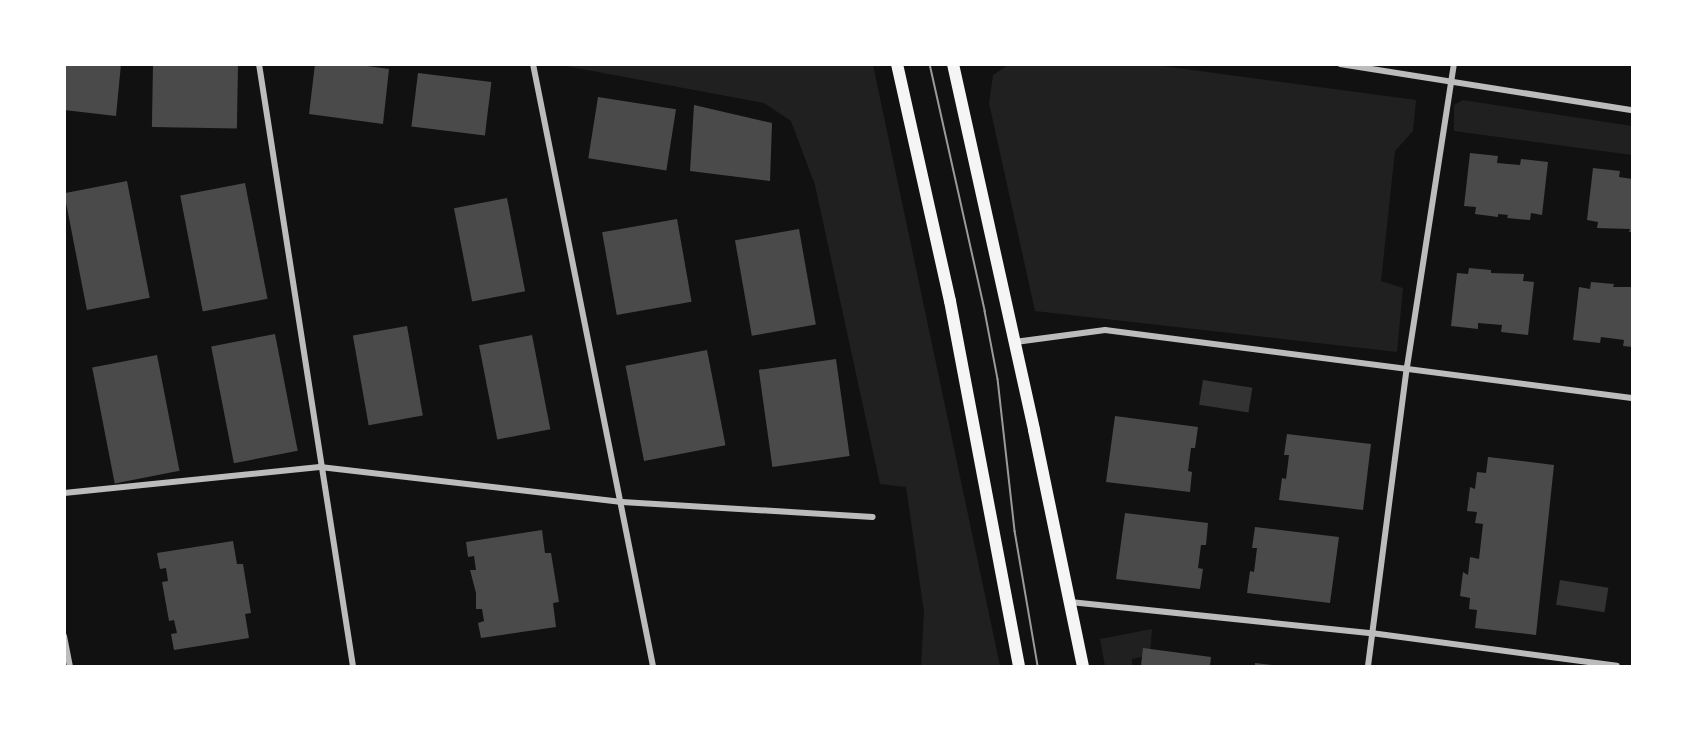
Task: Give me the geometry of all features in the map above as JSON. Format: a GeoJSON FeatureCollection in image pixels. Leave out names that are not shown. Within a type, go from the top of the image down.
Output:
{"type":"FeatureCollection","features":[{"type":"Feature","properties":{"kind":"main road"},"geometry":{"type":"LineString","coordinates":[[897,64],[950,301],[1018,666]]}},
{"type":"Feature","properties":{"kind":"main road"},"geometry":{"type":"LineString","coordinates":[[953,64],[1015,342],[1083,666]]}},
{"type":"Feature","properties":{"kind":"street"},"geometry":{"type":"LineString","coordinates":[[259,64],[320,467],[353,666]]}},
{"type":"Feature","properties":{"kind":"street"},"geometry":{"type":"LineString","coordinates":[[533,64],[653,666]]}},
{"type":"Feature","properties":{"kind":"street"},"geometry":{"type":"LineString","coordinates":[[1340,64],[1632,110]]}},
{"type":"Feature","properties":{"kind":"street"},"geometry":{"type":"LineString","coordinates":[[1368,666],[1407,367],[1454,64]]}},
{"type":"Feature","properties":{"kind":"street"},"geometry":{"type":"LineString","coordinates":[[1015,342],[1105,330],[1407,367],[1632,398]]}},
{"type":"Feature","properties":{"kind":"street"},"geometry":{"type":"LineString","coordinates":[[64,492],[320,467],[622,502],[873,517]]}},
{"type":"Feature","properties":{"kind":"street"},"geometry":{"type":"LineString","coordinates":[[1070,602],[1371,633],[1617,666]]}},
{"type":"Feature","properties":{"kind":"street"},"geometry":{"type":"LineString","coordinates":[[64,636],[70,666]]}},
{"type":"Feature","properties":{"kind":"shaded area"},"geometry":{"type":"Polygon","coordinates":[[[560,65],[873,65],[1000,666],[921,666],[924,612],[906,487],[880,484],[815,185],[791,121],[764,103],[560,65]]]}},
{"type":"Feature","properties":{"kind":"shaded area"},"geometry":{"type":"Polygon","coordinates":[[[1008,65],[1155,65],[1416,100],[1413,131],[1395,151],[1381,281],[1403,288],[1397,352],[1035,311],[989,103],[993,75],[1008,65]]]}},
{"type":"Feature","properties":{"kind":"shaded area"},"geometry":{"type":"Polygon","coordinates":[[[1463,100],[1632,126],[1632,155],[1454,131],[1454,105],[1463,100]]]}},
{"type":"Feature","properties":{"kind":"shaded area"},"geometry":{"type":"Polygon","coordinates":[[[1203,380],[1252,388],[1248,413],[1199,405],[1203,380]]]}},
{"type":"Feature","properties":{"kind":"shaded area"},"geometry":{"type":"Polygon","coordinates":[[[1560,580],[1608,588],[1604,612],[1556,605],[1560,580]]]}},
{"type":"Feature","properties":{"kind":"shaded area"},"geometry":{"type":"Polygon","coordinates":[[[1152,629],[1150,655],[1132,659],[1132,666],[1105,666],[1100,639],[1152,629]]]}},
{"type":"Feature","properties":{"kind":"building"},"geometry":{"type":"Polygon","coordinates":[[[64,64],[121,64],[116,116],[64,110],[64,64]]]}},
{"type":"Feature","properties":{"kind":"building"},"geometry":{"type":"Polygon","coordinates":[[[153,64],[238,65],[237,128],[152,127],[153,64]]]}},
{"type":"Feature","properties":{"kind":"building"},"geometry":{"type":"Polygon","coordinates":[[[315,64],[352,64],[389,69],[383,124],[309,114],[315,64]]]}},
{"type":"Feature","properties":{"kind":"building"},"geometry":{"type":"Polygon","coordinates":[[[418,73],[491,82],[485,136],[411,127],[418,73]]]}},
{"type":"Feature","properties":{"kind":"building"},"geometry":{"type":"Polygon","coordinates":[[[598,97],[676,109],[666,171],[588,158],[598,97]]]}},
{"type":"Feature","properties":{"kind":"building"},"geometry":{"type":"Polygon","coordinates":[[[694,105],[772,123],[770,181],[690,171],[694,105]]]}},
{"type":"Feature","properties":{"kind":"building"},"geometry":{"type":"Polygon","coordinates":[[[1470,153],[1498,156],[1497,163],[1520,165],[1521,159],[1548,162],[1542,215],[1531,213],[1530,220],[1507,218],[1508,215],[1498,214],[1498,217],[1475,214],[1476,207],[1464,206],[1470,153]]]}},
{"type":"Feature","properties":{"kind":"building"},"geometry":{"type":"Polygon","coordinates":[[[1593,168],[1620,171],[1619,177],[1632,179],[1632,232],[1629,232],[1630,229],[1597,228],[1598,222],[1587,220],[1593,168]]]}},
{"type":"Feature","properties":{"kind":"building"},"geometry":{"type":"Polygon","coordinates":[[[127,181],[150,298],[87,310],[64,193],[127,181]]]}},
{"type":"Feature","properties":{"kind":"building"},"geometry":{"type":"Polygon","coordinates":[[[245,183],[268,299],[203,311],[180,196],[245,183]]]}},
{"type":"Feature","properties":{"kind":"building"},"geometry":{"type":"Polygon","coordinates":[[[507,198],[525,291],[472,302],[454,208],[507,198]]]}},
{"type":"Feature","properties":{"kind":"building"},"geometry":{"type":"Polygon","coordinates":[[[677,219],[692,302],[617,315],[602,232],[677,219]]]}},
{"type":"Feature","properties":{"kind":"building"},"geometry":{"type":"Polygon","coordinates":[[[799,229],[816,325],[752,336],[735,240],[799,229]]]}},
{"type":"Feature","properties":{"kind":"building"},"geometry":{"type":"Polygon","coordinates":[[[1469,268],[1491,270],[1491,273],[1524,274],[1523,281],[1534,282],[1528,335],[1501,332],[1502,325],[1478,323],[1478,329],[1451,326],[1457,273],[1468,274],[1469,268]]]}},
{"type":"Feature","properties":{"kind":"building"},"geometry":{"type":"Polygon","coordinates":[[[1591,282],[1614,284],[1613,287],[1632,287],[1632,347],[1623,346],[1624,340],[1601,337],[1600,343],[1573,340],[1579,287],[1590,289],[1591,282]]]}},
{"type":"Feature","properties":{"kind":"building"},"geometry":{"type":"Polygon","coordinates":[[[407,326],[423,416],[369,425],[353,336],[407,326]]]}},
{"type":"Feature","properties":{"kind":"building"},"geometry":{"type":"Polygon","coordinates":[[[275,334],[298,451],[234,463],[211,346],[275,334]]]}},
{"type":"Feature","properties":{"kind":"building"},"geometry":{"type":"Polygon","coordinates":[[[532,335],[550,429],[497,440],[479,345],[532,335]]]}},
{"type":"Feature","properties":{"kind":"building"},"geometry":{"type":"Polygon","coordinates":[[[707,350],[726,445],[644,461],[626,366],[707,350]]]}},
{"type":"Feature","properties":{"kind":"building"},"geometry":{"type":"Polygon","coordinates":[[[157,355],[180,471],[115,483],[92,368],[157,355]]]}},
{"type":"Feature","properties":{"kind":"building"},"geometry":{"type":"Polygon","coordinates":[[[836,359],[850,456],[772,467],[759,370],[836,359]]]}},
{"type":"Feature","properties":{"kind":"building"},"geometry":{"type":"Polygon","coordinates":[[[1115,416],[1198,427],[1195,448],[1191,448],[1188,471],[1192,472],[1190,492],[1106,482],[1115,416]]]}},
{"type":"Feature","properties":{"kind":"building"},"geometry":{"type":"Polygon","coordinates":[[[1287,434],[1371,444],[1363,510],[1279,500],[1282,478],[1286,479],[1289,455],[1284,455],[1287,434]]]}},
{"type":"Feature","properties":{"kind":"building"},"geometry":{"type":"Polygon","coordinates":[[[1488,457],[1554,465],[1536,635],[1475,628],[1477,610],[1469,609],[1470,598],[1460,596],[1463,572],[1468,575],[1470,557],[1479,559],[1483,524],[1475,523],[1477,512],[1467,511],[1470,487],[1475,489],[1477,472],[1486,473],[1488,457]]]}},
{"type":"Feature","properties":{"kind":"building"},"geometry":{"type":"Polygon","coordinates":[[[1125,513],[1208,523],[1206,545],[1201,545],[1198,568],[1203,569],[1200,589],[1116,579],[1125,513]]]}},
{"type":"Feature","properties":{"kind":"building"},"geometry":{"type":"Polygon","coordinates":[[[1255,527],[1339,537],[1330,603],[1247,593],[1250,571],[1254,572],[1257,548],[1252,548],[1255,527]]]}},
{"type":"Feature","properties":{"kind":"building"},"geometry":{"type":"Polygon","coordinates":[[[542,530],[545,553],[551,553],[559,602],[553,603],[556,627],[481,638],[478,623],[484,621],[482,609],[476,609],[476,593],[470,570],[476,570],[474,556],[468,557],[466,542],[542,530]]]}},
{"type":"Feature","properties":{"kind":"building"},"geometry":{"type":"Polygon","coordinates":[[[233,541],[237,564],[243,564],[251,613],[245,614],[249,638],[174,650],[171,634],[177,633],[174,620],[169,621],[162,582],[168,581],[166,568],[160,569],[157,553],[233,541]]]}},
{"type":"Feature","properties":{"kind":"building"},"geometry":{"type":"Polygon","coordinates":[[[1143,648],[1211,657],[1210,666],[1141,666],[1143,648]]]}},
{"type":"Feature","properties":{"kind":"building"},"geometry":{"type":"Polygon","coordinates":[[[1255,663],[1273,665],[1273,666],[1255,666],[1255,663]]]}},
{"type":"Feature","properties":{"kind":"tram line"},"geometry":{"type":"LineString","coordinates":[[930,64],[998,379],[1015,531],[1038,666]]}}]}
